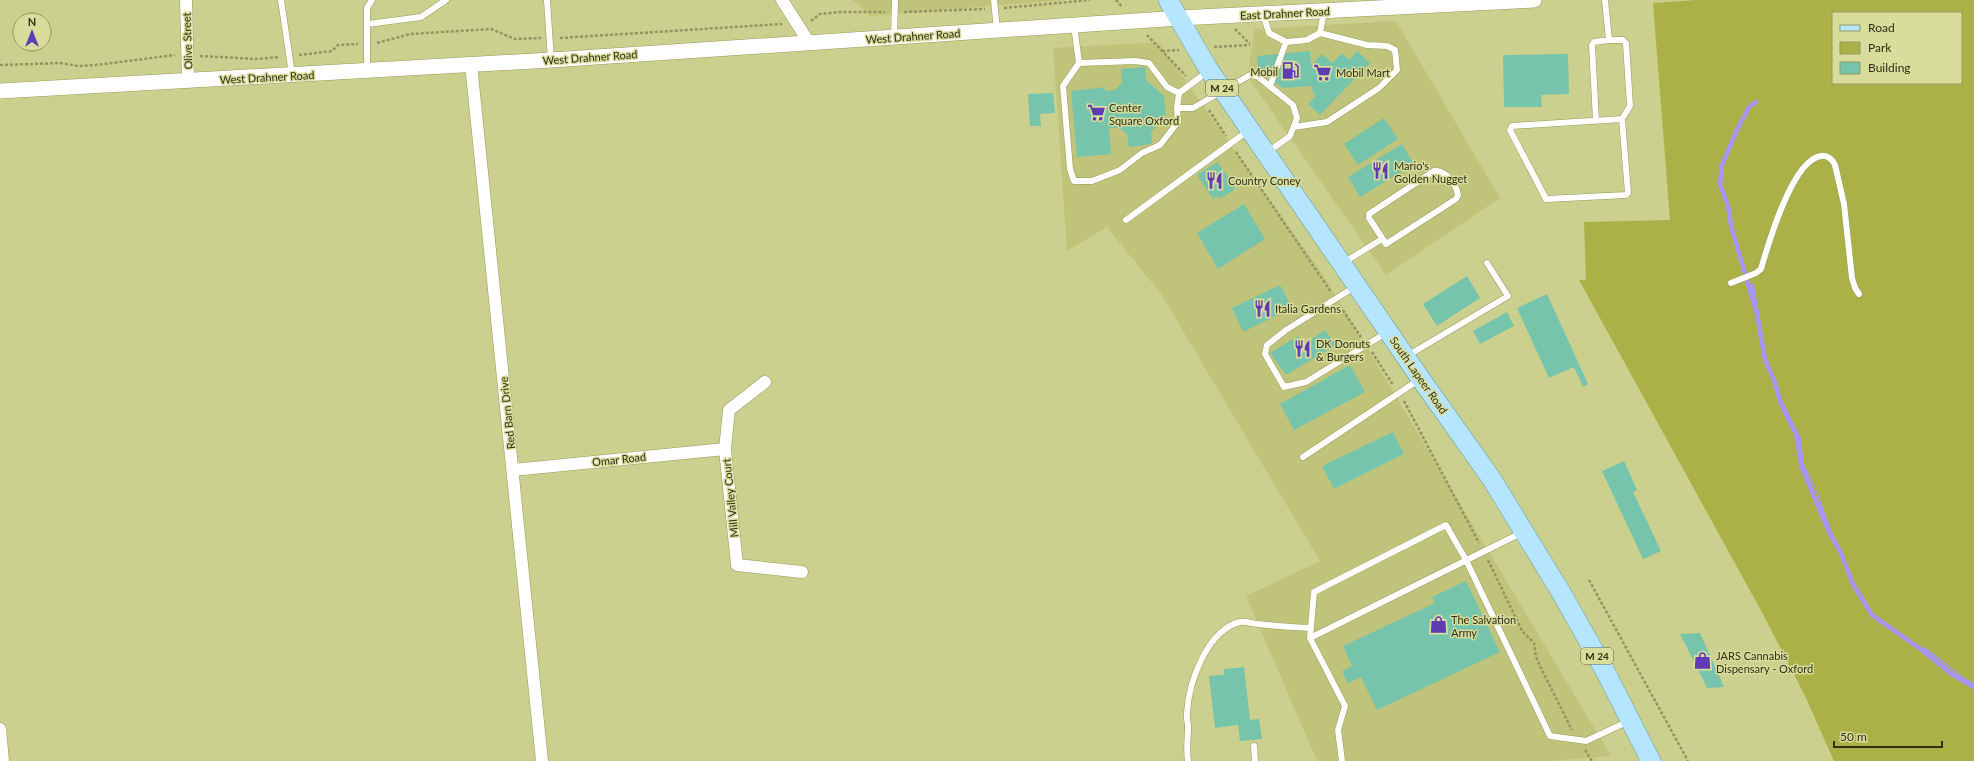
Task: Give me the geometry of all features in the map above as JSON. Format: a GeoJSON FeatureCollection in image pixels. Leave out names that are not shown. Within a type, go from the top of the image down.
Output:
{"type":"FeatureCollection","features":[{"type":"Feature","properties":{"kind":"main road","name":"South Lapeer Road"},"geometry":{"type":"LineString","coordinates":[[1168,0],[1224,92],[1491,478],[1524,531],[1600,661],[1651,761]]}},
{"type":"Feature","properties":{"kind":"street","name":"Olive Street"},"geometry":{"type":"LineString","coordinates":[[186,0],[188,82]]}},
{"type":"Feature","properties":{"kind":"street"},"geometry":{"type":"LineString","coordinates":[[782,0],[810,44]]}},
{"type":"Feature","properties":{"kind":"street","name":"East Drahner Road"},"geometry":{"type":"LineString","coordinates":[[1180,18],[1324,11],[1385,4],[1534,0]]}},
{"type":"Feature","properties":{"kind":"street","name":"West Drahner Road"},"geometry":{"type":"LineString","coordinates":[[0,91],[188,82],[810,44],[1180,18]]}},
{"type":"Feature","properties":{"kind":"street","name":"Red Barn Drive"},"geometry":{"type":"LineString","coordinates":[[471,64],[542,761]]}},
{"type":"Feature","properties":{"kind":"street","name":"Mill Valley Court"},"geometry":{"type":"LineString","coordinates":[[765,382],[729,410],[725,449],[737,565],[802,572]]}},
{"type":"Feature","properties":{"kind":"street","name":"Omar Road"},"geometry":{"type":"LineString","coordinates":[[513,470],[725,449]]}},
{"type":"Feature","properties":{"kind":"street"},"geometry":{"type":"LineString","coordinates":[[0,731],[3,761]]}},
{"type":"Feature","properties":{"kind":"lane"},"geometry":{"type":"LineString","coordinates":[[281,0],[292,75]]}},
{"type":"Feature","properties":{"kind":"lane"},"geometry":{"type":"LineString","coordinates":[[367,71],[367,8],[372,0]]}},
{"type":"Feature","properties":{"kind":"lane"},"geometry":{"type":"LineString","coordinates":[[368,24],[421,17],[446,0]]}},
{"type":"Feature","properties":{"kind":"lane"},"geometry":{"type":"LineString","coordinates":[[547,0],[551,60]]}},
{"type":"Feature","properties":{"kind":"lane"},"geometry":{"type":"LineString","coordinates":[[894,38],[895,0]]}},
{"type":"Feature","properties":{"kind":"lane"},"geometry":{"type":"LineString","coordinates":[[994,0],[997,31]]}},
{"type":"Feature","properties":{"kind":"lane"},"geometry":{"type":"LineString","coordinates":[[1605,0],[1609,40]]}},
{"type":"Feature","properties":{"kind":"lane"},"geometry":{"type":"LineString","coordinates":[[1320,33],[1324,11]]}},
{"type":"Feature","properties":{"kind":"lane"},"geometry":{"type":"LineString","coordinates":[[1263,14],[1269,32],[1286,42],[1307,40],[1320,33],[1367,45],[1387,46],[1395,50],[1397,70],[1379,88],[1327,122],[1294,126]]}},
{"type":"Feature","properties":{"kind":"lane"},"geometry":{"type":"LineString","coordinates":[[1074,25],[1079,63],[1063,86],[1070,170],[1074,181],[1092,181],[1120,170],[1142,153],[1160,145],[1178,122],[1177,108],[1179,93],[1210,70]]}},
{"type":"Feature","properties":{"kind":"lane"},"geometry":{"type":"LineString","coordinates":[[1596,121],[1592,45],[1594,42],[1623,40],[1626,43],[1630,106],[1622,119],[1628,194],[1546,199],[1510,128],[1512,126],[1596,121],[1622,119]]}},
{"type":"Feature","properties":{"kind":"lane"},"geometry":{"type":"LineString","coordinates":[[1270,86],[1286,42]]}},
{"type":"Feature","properties":{"kind":"lane"},"geometry":{"type":"LineString","coordinates":[[1079,63],[1135,61],[1149,63],[1167,87],[1179,93]]}},
{"type":"Feature","properties":{"kind":"lane"},"geometry":{"type":"LineString","coordinates":[[1177,108],[1193,108],[1224,92],[1250,75],[1257,76],[1293,105],[1297,118],[1290,136],[1267,153]]}},
{"type":"Feature","properties":{"kind":"lane"},"geometry":{"type":"LineString","coordinates":[[1126,220],[1250,129]]}},
{"type":"Feature","properties":{"kind":"lane"},"geometry":{"type":"LineString","coordinates":[[1731,283],[1756,273],[1761,268],[1777,216],[1789,193],[1803,170],[1817,157],[1826,156],[1833,161],[1835,165],[1844,204],[1852,278],[1855,288],[1859,294]]}},
{"type":"Feature","properties":{"kind":"lane"},"geometry":{"type":"LineString","coordinates":[[1434,171],[1439,171],[1446,175],[1457,190],[1458,195],[1456,199],[1389,243],[1386,244],[1382,238],[1369,218],[1369,214],[1434,171]]}},
{"type":"Feature","properties":{"kind":"lane"},"geometry":{"type":"LineString","coordinates":[[1342,264],[1382,238]]}},
{"type":"Feature","properties":{"kind":"lane"},"geometry":{"type":"LineString","coordinates":[[1406,357],[1508,296],[1487,264]]}},
{"type":"Feature","properties":{"kind":"lane"},"geometry":{"type":"LineString","coordinates":[[1357,285],[1286,330],[1266,345],[1265,354],[1284,387],[1306,382],[1389,332]]}},
{"type":"Feature","properties":{"kind":"lane"},"geometry":{"type":"LineString","coordinates":[[1303,457],[1421,378]]}},
{"type":"Feature","properties":{"kind":"lane"},"geometry":{"type":"LineString","coordinates":[[1342,761],[1338,730],[1346,706],[1310,638],[1314,592],[1446,525],[1466,560],[1550,736],[1586,741],[1630,720]]}},
{"type":"Feature","properties":{"kind":"lane"},"geometry":{"type":"LineString","coordinates":[[1310,638],[1524,531]]}},
{"type":"Feature","properties":{"kind":"lane"},"geometry":{"type":"LineString","coordinates":[[1188,761],[1186,751],[1188,728],[1186,713],[1191,691],[1205,654],[1219,635],[1229,626],[1242,622],[1310,628]]}},
{"type":"Feature","properties":{"kind":"lane"},"geometry":{"type":"LineString","coordinates":[[1254,746],[1255,761]]}},
{"type":"Feature","properties":{"kind":"path"},"geometry":{"type":"LineString","coordinates":[[205,56],[256,59],[289,56],[332,51],[338,45],[368,43],[410,34],[491,29],[515,39],[550,38],[797,23],[808,22],[820,14],[840,12],[895,12],[995,8],[1090,0]]}},
{"type":"Feature","properties":{"kind":"path"},"geometry":{"type":"LineString","coordinates":[[0,66],[60,64],[78,66],[96,65],[176,55]]}},
{"type":"Feature","properties":{"kind":"path"},"geometry":{"type":"LineString","coordinates":[[1589,580],[1688,761]]}},
{"type":"Feature","properties":{"kind":"shaded area"},"geometry":{"type":"Polygon","coordinates":[[[853,0],[1064,0],[870,16],[853,0]]]}},
{"type":"Feature","properties":{"kind":"shaded area"},"geometry":{"type":"Polygon","coordinates":[[[1396,21],[1500,198],[1386,275],[1247,76],[1255,29],[1396,21]]]}},
{"type":"Feature","properties":{"kind":"shaded area"},"geometry":{"type":"Polygon","coordinates":[[[1158,42],[1324,276],[1611,756],[1550,761],[1317,761],[1246,596],[1320,561],[1161,294],[1107,227],[1067,251],[1053,48],[1158,42]]]}},
{"type":"Feature","properties":{"kind":"shaded area"},"geometry":{"type":"Polygon","coordinates":[[[1750,283],[1754,284],[1767,359],[1773,376],[1766,361],[1757,306],[1752,294],[1749,291],[1750,283]]]}},
{"type":"Feature","properties":{"kind":"shaded area"},"geometry":{"type":"Polygon","coordinates":[[[1773,376],[1780,396],[1801,438],[1804,464],[1817,491],[1832,532],[1828,529],[1816,491],[1802,465],[1800,443],[1796,429],[1779,397],[1773,376]]]}},
{"type":"Feature","properties":{"kind":"shaded area"},"geometry":{"type":"Polygon","coordinates":[[[1925,647],[1966,679],[1974,683],[1974,685],[1965,680],[1924,649],[1925,647]]]}},
{"type":"Feature","properties":{"kind":"green space"},"geometry":{"type":"Polygon","coordinates":[[[1696,0],[1974,0],[1974,761],[1834,761],[1805,696],[1764,616],[1579,280],[1586,280],[1584,222],[1670,220],[1653,3],[1696,0]]]}},
{"type":"Feature","properties":{"kind":"building"},"geometry":{"type":"Polygon","coordinates":[[[1310,51],[1311,65],[1322,54],[1332,63],[1342,53],[1349,60],[1357,51],[1370,63],[1320,115],[1308,104],[1316,96],[1313,93],[1312,86],[1282,88],[1258,69],[1257,56],[1310,51]]]}},
{"type":"Feature","properties":{"kind":"building"},"geometry":{"type":"Polygon","coordinates":[[[1568,54],[1569,94],[1541,95],[1542,107],[1504,107],[1503,55],[1568,54]]]}},
{"type":"Feature","properties":{"kind":"building"},"geometry":{"type":"Polygon","coordinates":[[[1145,67],[1146,80],[1164,96],[1166,114],[1151,132],[1152,144],[1129,147],[1127,134],[1119,128],[1109,128],[1111,154],[1077,157],[1071,91],[1105,87],[1105,91],[1115,90],[1122,83],[1121,69],[1145,67]]]}},
{"type":"Feature","properties":{"kind":"building"},"geometry":{"type":"Polygon","coordinates":[[[1053,93],[1055,113],[1040,114],[1041,126],[1030,126],[1028,94],[1053,93]]]}},
{"type":"Feature","properties":{"kind":"building"},"geometry":{"type":"Polygon","coordinates":[[[1384,118],[1398,139],[1358,165],[1344,144],[1384,118]]]}},
{"type":"Feature","properties":{"kind":"building","name":"Mario's Golden Nugget"},"geometry":{"type":"Polygon","coordinates":[[[1402,144],[1414,164],[1360,197],[1348,177],[1402,144]]]}},
{"type":"Feature","properties":{"kind":"building","name":"Country Coney"},"geometry":{"type":"Polygon","coordinates":[[[1217,162],[1231,180],[1229,181],[1235,189],[1220,199],[1218,196],[1213,199],[1197,175],[1217,162]]]}},
{"type":"Feature","properties":{"kind":"building"},"geometry":{"type":"Polygon","coordinates":[[[1244,204],[1265,239],[1218,269],[1197,233],[1244,204]]]}},
{"type":"Feature","properties":{"kind":"building"},"geometry":{"type":"Polygon","coordinates":[[[1467,276],[1480,298],[1437,326],[1423,304],[1467,276]]]}},
{"type":"Feature","properties":{"kind":"building","name":"Italia Gardens"},"geometry":{"type":"Polygon","coordinates":[[[1280,285],[1292,308],[1243,332],[1232,308],[1280,285]]]}},
{"type":"Feature","properties":{"kind":"building"},"geometry":{"type":"Polygon","coordinates":[[[1547,294],[1588,384],[1583,387],[1574,367],[1549,378],[1517,308],[1547,294]]]}},
{"type":"Feature","properties":{"kind":"building"},"geometry":{"type":"Polygon","coordinates":[[[1507,312],[1514,326],[1480,344],[1473,331],[1507,312]]]}},
{"type":"Feature","properties":{"kind":"building","name":"DK Donuts & Burgers"},"geometry":{"type":"Polygon","coordinates":[[[1325,330],[1336,345],[1286,375],[1270,353],[1298,336],[1303,345],[1325,330]]]}},
{"type":"Feature","properties":{"kind":"building"},"geometry":{"type":"Polygon","coordinates":[[[1350,365],[1365,392],[1294,430],[1280,404],[1350,365]]]}},
{"type":"Feature","properties":{"kind":"building"},"geometry":{"type":"Polygon","coordinates":[[[1393,432],[1404,454],[1334,489],[1322,466],[1393,432]]]}},
{"type":"Feature","properties":{"kind":"building"},"geometry":{"type":"Polygon","coordinates":[[[1624,461],[1637,490],[1633,492],[1661,551],[1643,559],[1602,471],[1624,461]]]}},
{"type":"Feature","properties":{"kind":"building","name":"The Salvation Army"},"geometry":{"type":"Polygon","coordinates":[[[1466,581],[1500,652],[1377,710],[1361,677],[1348,683],[1342,671],[1352,666],[1343,646],[1435,603],[1432,597],[1466,581]]]}},
{"type":"Feature","properties":{"kind":"building","name":"JARS Cannabis Dispensary - Oxford"},"geometry":{"type":"Polygon","coordinates":[[[1700,633],[1724,687],[1707,688],[1680,634],[1700,633]]]}},
{"type":"Feature","properties":{"kind":"building"},"geometry":{"type":"Polygon","coordinates":[[[1244,667],[1250,720],[1259,719],[1262,739],[1240,741],[1238,725],[1215,728],[1209,676],[1224,675],[1224,669],[1244,667]]]}},
{"type":"Feature","properties":{"kind":"waterway"},"geometry":{"type":"LineString","coordinates":[[1756,102],[1749,107],[1736,132],[1722,165],[1720,185],[1728,206],[1731,226],[1757,314],[1765,360],[1774,380],[1781,404],[1796,434],[1802,468],[1829,532],[1840,551],[1853,584],[1872,615],[1922,650],[1950,673],[1974,687]]}},
{"type":"Feature","properties":{"kind":"place","name":"Mobil"},"geometry":{"type":"Point","coordinates":[1291,71]}},
{"type":"Feature","properties":{"kind":"place","name":"Mobil Mart"},"geometry":{"type":"Point","coordinates":[1323,72]}},
{"type":"Feature","properties":{"kind":"place","name":"Center Square Oxford"},"geometry":{"type":"Point","coordinates":[1096,113]}},
{"type":"Feature","properties":{"kind":"place","name":"Mario's Golden Nugget"},"geometry":{"type":"Point","coordinates":[1381,171]}},
{"type":"Feature","properties":{"kind":"place","name":"Country Coney"},"geometry":{"type":"Point","coordinates":[1215,180]}},
{"type":"Feature","properties":{"kind":"place","name":"Italia Gardens"},"geometry":{"type":"Point","coordinates":[1262,308]}},
{"type":"Feature","properties":{"kind":"place","name":"DK Donuts & Burgers"},"geometry":{"type":"Point","coordinates":[1303,349]}},
{"type":"Feature","properties":{"kind":"place","name":"The Salvation Army"},"geometry":{"type":"Point","coordinates":[1438,625]}},
{"type":"Feature","properties":{"kind":"place","name":"JARS Cannabis Dispensary - Oxford"},"geometry":{"type":"Point","coordinates":[1703,661]}}]}
